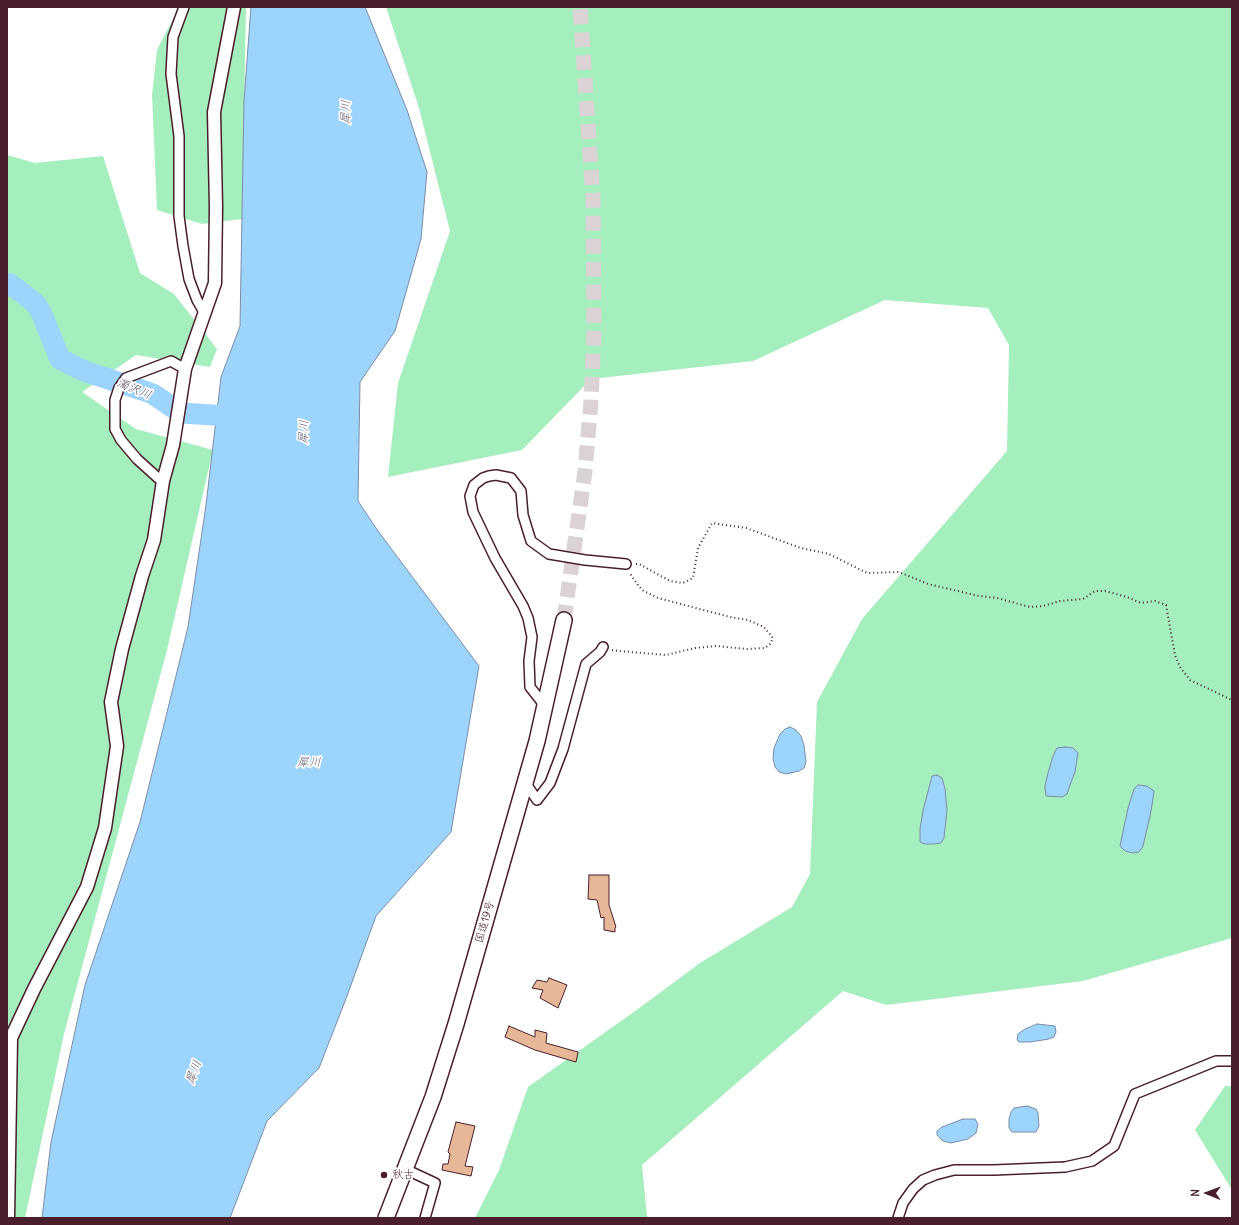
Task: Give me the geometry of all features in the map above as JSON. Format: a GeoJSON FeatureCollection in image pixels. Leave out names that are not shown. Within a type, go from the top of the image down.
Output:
{"type":"FeatureCollection","features":[{"type":"Feature","properties":{"kind":"highway","name":"国道19号"},"geometry":{"type":"LineString","coordinates":[[386,1218],[433,1097],[456,1024],[537,740],[546,706],[564,620]]}},
{"type":"Feature","properties":{"kind":"street"},"geometry":{"type":"LineString","coordinates":[[184,7],[173,37],[171,74],[179,136],[179,216],[189,279],[197,300],[205,314]]}},
{"type":"Feature","properties":{"kind":"street"},"geometry":{"type":"LineString","coordinates":[[8,1218],[11,1038],[34,989],[87,887],[105,828],[117,746],[111,702],[122,649],[142,576],[154,540],[163,481],[173,445],[185,370],[215,283],[216,207],[214,112],[234,7]]}},
{"type":"Feature","properties":{"kind":"street"},"geometry":{"type":"LineString","coordinates":[[163,481],[137,459],[121,440],[115,429],[115,400],[126,378],[171,360],[185,370]]}},
{"type":"Feature","properties":{"kind":"street"},"geometry":{"type":"LineString","coordinates":[[546,706],[530,687],[529,661],[532,637],[528,618],[523,606],[495,558],[473,512],[470,496],[474,485],[482,478],[490,476],[496,475],[511,478],[521,491],[523,515],[531,541],[549,554],[584,560],[626,564]]}},
{"type":"Feature","properties":{"kind":"street"},"geometry":{"type":"LineString","coordinates":[[525,782],[538,800],[550,783],[563,749],[586,664],[600,652],[603,647]]}},
{"type":"Feature","properties":{"kind":"street"},"geometry":{"type":"LineString","coordinates":[[898,1218],[903,1203],[913,1189],[923,1180],[935,1175],[954,1170],[1065,1167],[1092,1161],[1114,1146],[1135,1094],[1216,1061],[1232,1061]]}},
{"type":"Feature","properties":{"kind":"street"},"geometry":{"type":"LineString","coordinates":[[405,1169],[435,1182],[424,1218]]}},
{"type":"Feature","properties":{"kind":"path"},"geometry":{"type":"LineString","coordinates":[[603,647],[619,651],[666,655],[696,648],[716,646],[747,649],[765,648],[770,644],[773,638],[764,627],[748,620],[730,617],[658,598],[642,590],[632,577],[626,564],[639,564],[670,581],[683,583],[693,578],[698,548],[712,523],[746,528],[801,548],[829,554],[867,573],[899,572],[928,584],[979,596],[997,598],[1030,607],[1044,606],[1060,601],[1083,599],[1095,591],[1105,591],[1127,597],[1141,603],[1155,601],[1166,606],[1175,655],[1180,667],[1190,680],[1232,700]]}},
{"type":"Feature","properties":{"kind":"green space"},"geometry":{"type":"Polygon","coordinates":[[[179,7],[246,7],[242,219],[202,224],[157,210],[152,95],[157,50],[179,7]]]}},
{"type":"Feature","properties":{"kind":"green space"},"geometry":{"type":"Polygon","coordinates":[[[386,7],[1232,7],[1232,938],[1083,981],[886,1005],[843,991],[642,1165],[648,1218],[475,1218],[499,1170],[528,1087],[700,963],[792,907],[810,874],[817,702],[862,619],[1007,451],[1009,345],[988,308],[885,300],[753,361],[591,379],[522,450],[388,477],[398,383],[450,231],[419,108],[386,7]]]}},
{"type":"Feature","properties":{"kind":"green space"},"geometry":{"type":"Polygon","coordinates":[[[7,155],[35,163],[103,156],[140,273],[174,294],[217,349],[210,367],[136,355],[82,392],[136,429],[213,450],[167,650],[64,1034],[25,1218],[7,1218],[7,155]]]}},
{"type":"Feature","properties":{"kind":"green space"},"geometry":{"type":"Polygon","coordinates":[[[1225,1086],[1232,1086],[1232,1190],[1195,1130],[1225,1086]]]}},
{"type":"Feature","properties":{"kind":"water","name":"犀川"},"geometry":{"type":"Polygon","coordinates":[[[251,7],[365,7],[407,110],[427,172],[421,239],[395,331],[360,382],[358,501],[378,531],[479,666],[451,832],[376,916],[319,1068],[267,1121],[230,1218],[42,1218],[51,1142],[85,985],[140,822],[188,627],[206,505],[221,377],[240,326],[244,101],[251,7]]]}},
{"type":"Feature","properties":{"kind":"water"},"geometry":{"type":"Polygon","coordinates":[[[790,727],[796,730],[801,736],[804,745],[806,762],[804,768],[799,771],[786,774],[779,772],[775,767],[773,759],[774,748],[780,734],[785,729],[790,727]]]}},
{"type":"Feature","properties":{"kind":"water"},"geometry":{"type":"Polygon","coordinates":[[[1057,748],[1073,748],[1078,753],[1075,772],[1067,794],[1062,797],[1046,796],[1045,786],[1053,756],[1057,748]]]}},
{"type":"Feature","properties":{"kind":"water"},"geometry":{"type":"Polygon","coordinates":[[[937,775],[942,778],[945,789],[947,810],[944,838],[941,843],[925,844],[920,842],[920,829],[923,811],[932,776],[937,775]]]}},
{"type":"Feature","properties":{"kind":"water"},"geometry":{"type":"Polygon","coordinates":[[[1138,785],[1147,786],[1154,791],[1143,846],[1139,852],[1133,853],[1125,851],[1120,846],[1128,808],[1134,789],[1138,785]]]}},
{"type":"Feature","properties":{"kind":"water"},"geometry":{"type":"Polygon","coordinates":[[[1037,1024],[1055,1026],[1056,1032],[1054,1037],[1030,1042],[1019,1042],[1017,1040],[1018,1034],[1037,1024]]]}},
{"type":"Feature","properties":{"kind":"water"},"geometry":{"type":"Polygon","coordinates":[[[1027,1106],[1036,1109],[1038,1113],[1039,1126],[1036,1132],[1012,1132],[1009,1128],[1011,1112],[1014,1108],[1027,1106]]]}},
{"type":"Feature","properties":{"kind":"water"},"geometry":{"type":"Polygon","coordinates":[[[963,1119],[975,1119],[978,1124],[976,1133],[968,1139],[951,1143],[943,1141],[937,1135],[937,1131],[942,1127],[963,1119]]]}},
{"type":"Feature","properties":{"kind":"building"},"geometry":{"type":"Polygon","coordinates":[[[589,875],[609,875],[609,905],[616,927],[615,932],[604,930],[604,917],[601,918],[597,900],[588,899],[589,875]]]}},
{"type":"Feature","properties":{"kind":"building"},"geometry":{"type":"Polygon","coordinates":[[[549,978],[567,985],[558,1008],[540,998],[543,990],[532,988],[537,980],[547,982],[549,978]]]}},
{"type":"Feature","properties":{"kind":"building"},"geometry":{"type":"Polygon","coordinates":[[[509,1026],[535,1037],[535,1030],[547,1033],[546,1043],[578,1052],[576,1062],[535,1050],[505,1037],[509,1026]]]}},
{"type":"Feature","properties":{"kind":"building"},"geometry":{"type":"Polygon","coordinates":[[[456,1122],[475,1126],[465,1166],[473,1167],[471,1176],[442,1170],[443,1164],[448,1164],[450,1154],[448,1152],[456,1122]]]}},
{"type":"Feature","properties":{"kind":"waterway","name":"濁沢川"},"geometry":{"type":"LineString","coordinates":[[7,284],[10,284],[35,303],[41,312],[60,359],[84,371],[153,394],[181,413],[244,417]]}},
{"type":"Feature","properties":{"kind":"tunnel"},"geometry":{"type":"LineString","coordinates":[[564,620],[585,471],[591,402],[594,333],[593,198],[580,7]]}},
{"type":"Feature","properties":{"kind":"place","name":"秋古"},"geometry":{"type":"Point","coordinates":[384,1175]}}]}
